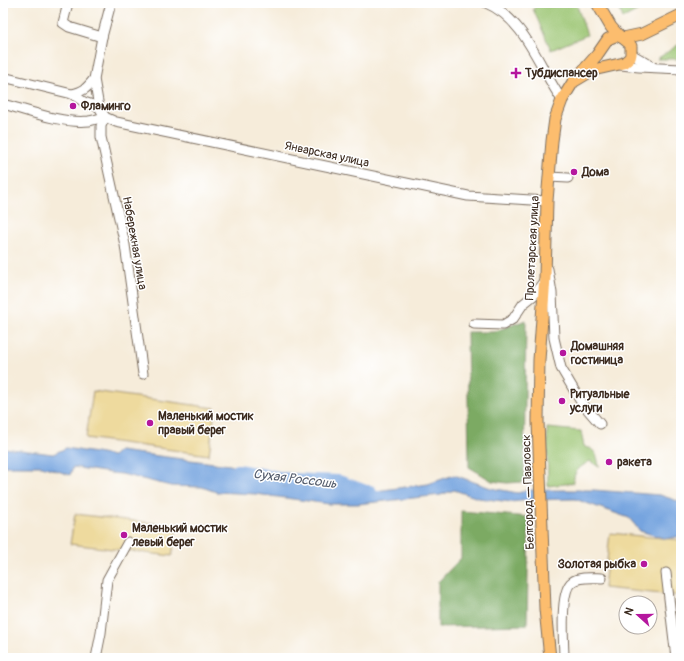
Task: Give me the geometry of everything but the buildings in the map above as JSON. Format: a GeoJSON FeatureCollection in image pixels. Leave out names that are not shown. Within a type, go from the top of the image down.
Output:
{"type":"FeatureCollection","features":[{"type":"Feature","properties":{"kind":"main road"},"geometry":{"type":"LineString","coordinates":[[597,5],[610,27],[629,43],[631,52]]}},
{"type":"Feature","properties":{"kind":"main road"},"geometry":{"type":"LineString","coordinates":[[597,5],[604,30],[602,54],[609,63],[619,65]]}},
{"type":"Feature","properties":{"kind":"main road"},"geometry":{"type":"LineString","coordinates":[[604,44],[611,37],[642,34],[681,15]]}},
{"type":"Feature","properties":{"kind":"main road"},"geometry":{"type":"LineString","coordinates":[[573,82],[593,70],[619,65],[627,61],[631,52],[660,26]]}},
{"type":"Feature","properties":{"kind":"main road","name":"Пролетарская улица"},"geometry":{"type":"LineString","coordinates":[[538,421],[539,360],[546,252],[547,201],[555,119],[562,100],[573,82],[597,55],[604,44]]}},
{"type":"Feature","properties":{"kind":"main road","name":"Белгород — Павловск"},"geometry":{"type":"LineString","coordinates":[[538,421],[545,609],[550,658]]}},
{"type":"Feature","properties":{"kind":"street"},"geometry":{"type":"LineString","coordinates":[[68,3],[63,23],[70,27],[102,37]]}},
{"type":"Feature","properties":{"kind":"street"},"geometry":{"type":"LineString","coordinates":[[3,104],[74,121],[89,121],[105,117],[99,107],[94,79],[102,37],[112,3]]}},
{"type":"Feature","properties":{"kind":"street"},"geometry":{"type":"LineString","coordinates":[[486,3],[506,14],[521,31],[562,100]]}},
{"type":"Feature","properties":{"kind":"street"},"geometry":{"type":"LineString","coordinates":[[631,52],[655,68]]}},
{"type":"Feature","properties":{"kind":"street"},"geometry":{"type":"LineString","coordinates":[[619,65],[681,69]]}},
{"type":"Feature","properties":{"kind":"street"},"geometry":{"type":"LineString","coordinates":[[3,77],[72,94],[84,102],[99,107]]}},
{"type":"Feature","properties":{"kind":"street"},"geometry":{"type":"LineString","coordinates":[[72,94],[82,92],[94,79]]}},
{"type":"Feature","properties":{"kind":"street","name":"Январская улица"},"geometry":{"type":"LineString","coordinates":[[105,117],[116,122],[468,196],[547,201]]}},
{"type":"Feature","properties":{"kind":"street","name":"Набережная улица"},"geometry":{"type":"LineString","coordinates":[[105,117],[101,126],[101,137],[125,245],[143,374]]}},
{"type":"Feature","properties":{"kind":"street"},"geometry":{"type":"LineString","coordinates":[[549,177],[568,178]]}},
{"type":"Feature","properties":{"kind":"street"},"geometry":{"type":"LineString","coordinates":[[546,252],[552,293],[554,338],[561,368],[581,402],[600,424]]}},
{"type":"Feature","properties":{"kind":"street"},"geometry":{"type":"LineString","coordinates":[[474,324],[503,324],[513,319],[523,304],[533,296],[544,281]]}},
{"type":"Feature","properties":{"kind":"street"},"geometry":{"type":"LineString","coordinates":[[96,658],[101,633],[107,580],[128,542]]}},
{"type":"Feature","properties":{"kind":"street"},"geometry":{"type":"LineString","coordinates":[[666,573],[676,658]]}},
{"type":"Feature","properties":{"kind":"street"},"geometry":{"type":"LineString","coordinates":[[564,658],[564,601],[566,590],[571,582],[577,579],[602,578]]}},
{"type":"Feature","properties":{"kind":"green space"},"geometry":{"type":"Polygon","coordinates":[[[540,3],[576,3],[587,35],[551,50],[533,9],[540,3]]]}},
{"type":"Feature","properties":{"kind":"green space"},"geometry":{"type":"Polygon","coordinates":[[[617,3],[652,3],[623,18],[617,3]]]}},
{"type":"Feature","properties":{"kind":"green space"},"geometry":{"type":"Polygon","coordinates":[[[681,43],[681,59],[657,59],[681,43]]]}},
{"type":"Feature","properties":{"kind":"green space"},"geometry":{"type":"Polygon","coordinates":[[[526,320],[524,482],[507,483],[492,481],[469,467],[467,332],[493,332],[526,320]]]}},
{"type":"Feature","properties":{"kind":"green space"},"geometry":{"type":"Polygon","coordinates":[[[547,428],[581,431],[584,446],[590,448],[596,454],[599,467],[590,461],[576,472],[574,483],[548,486],[547,428]]]}},
{"type":"Feature","properties":{"kind":"green space"},"geometry":{"type":"Polygon","coordinates":[[[461,511],[529,517],[527,625],[438,627],[438,582],[461,558],[461,511]]]}},
{"type":"Feature","properties":{"kind":"sand","name":"Маленький мостик правый берег"},"geometry":{"type":"Polygon","coordinates":[[[93,391],[215,408],[209,455],[86,438],[93,391]]]}},
{"type":"Feature","properties":{"kind":"sand","name":"Маленький мостик левый берег"},"geometry":{"type":"Polygon","coordinates":[[[75,514],[177,526],[172,556],[70,544],[75,514]]]}},
{"type":"Feature","properties":{"kind":"sand","name":"Золотая рыбка"},"geometry":{"type":"Polygon","coordinates":[[[610,533],[681,540],[681,596],[604,588],[610,533]]]}},
{"type":"Feature","properties":{"kind":"water","name":"Сухая Россошь"},"geometry":{"type":"Polygon","coordinates":[[[3,448],[53,454],[66,448],[113,456],[119,451],[230,465],[283,486],[317,487],[330,482],[339,482],[354,488],[375,491],[428,484],[454,475],[491,488],[518,493],[528,490],[594,490],[660,495],[681,502],[681,536],[666,539],[640,531],[629,518],[575,499],[511,502],[478,498],[454,490],[441,495],[358,504],[329,504],[256,494],[216,492],[202,487],[171,486],[122,474],[73,467],[70,475],[42,466],[3,466],[3,448]]]}},
{"type":"Feature","properties":{"kind":"waterway","name":"Сухая Россошь"},"geometry":{"type":"LineString","coordinates":[[238,471],[290,480],[339,482],[366,492],[370,492]]}},
{"type":"Feature","properties":{"kind":"place","name":"Тубдиспансер"},"geometry":{"type":"Point","coordinates":[516,73]}},
{"type":"Feature","properties":{"kind":"place","name":"Фламинго"},"geometry":{"type":"Point","coordinates":[73,106]}},
{"type":"Feature","properties":{"kind":"place","name":"Дома"},"geometry":{"type":"Point","coordinates":[574,172]}},
{"type":"Feature","properties":{"kind":"place","name":"Домашняя гостиница"},"geometry":{"type":"Point","coordinates":[563,353]}},
{"type":"Feature","properties":{"kind":"place","name":"Ритуальные услуги"},"geometry":{"type":"Point","coordinates":[562,401]}},
{"type":"Feature","properties":{"kind":"place","name":"Маленький мостик правый берег"},"geometry":{"type":"Point","coordinates":[150,423]}},
{"type":"Feature","properties":{"kind":"place","name":"ракета"},"geometry":{"type":"Point","coordinates":[609,462]}},
{"type":"Feature","properties":{"kind":"place","name":"Маленький мостик левый берег"},"geometry":{"type":"Point","coordinates":[124,535]}},
{"type":"Feature","properties":{"kind":"place","name":"Золотая рыбка"},"geometry":{"type":"Point","coordinates":[644,564]}}]}
